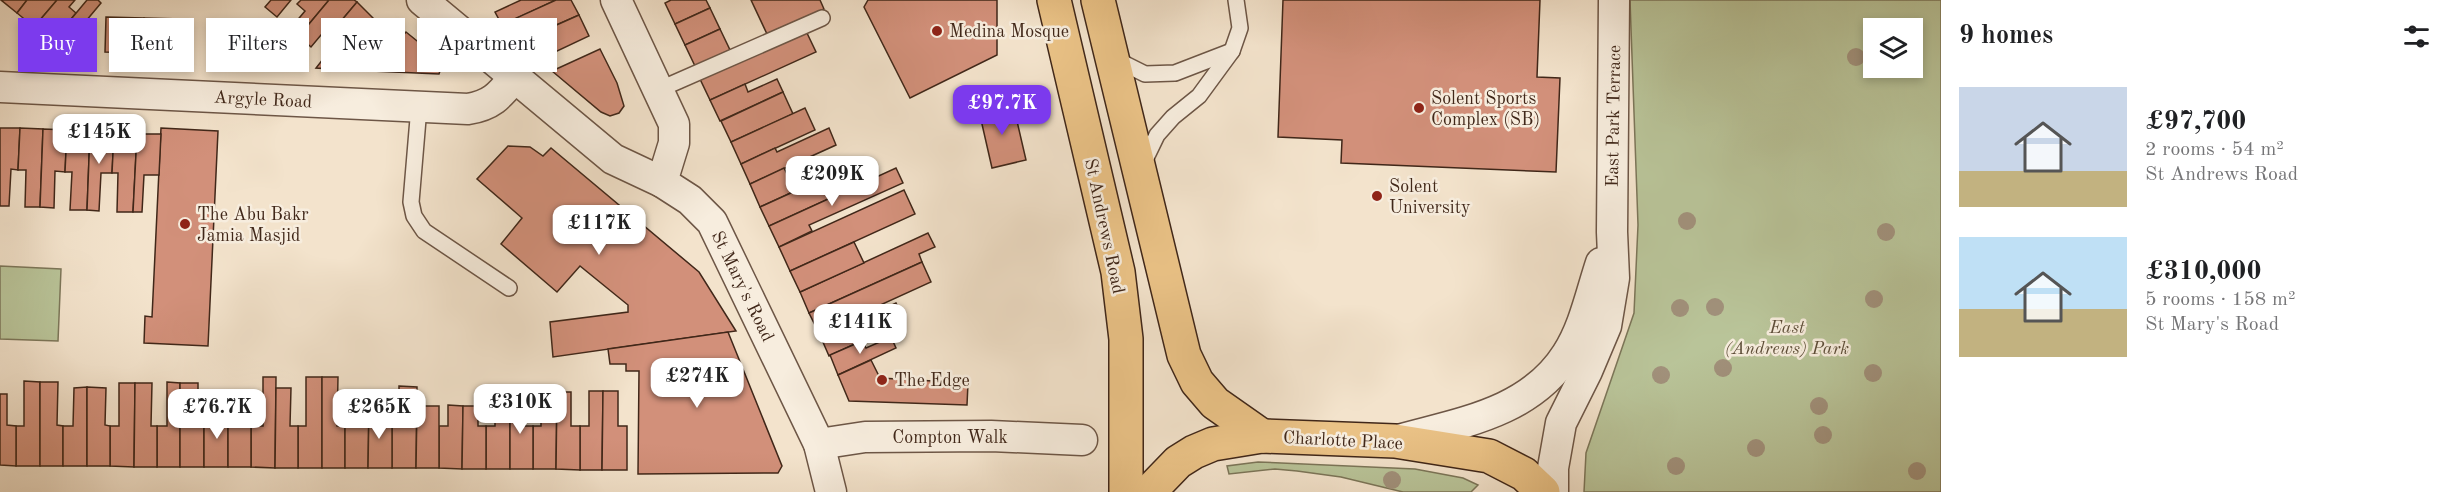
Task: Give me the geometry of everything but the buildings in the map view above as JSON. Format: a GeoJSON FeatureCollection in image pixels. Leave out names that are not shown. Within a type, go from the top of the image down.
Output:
{"type":"FeatureCollection","features":[{"type":"Feature","properties":{"kind":"main road","name":"St Andrews Road"},"geometry":{"type":"LineString","coordinates":[[1054,0],[1118,272],[1126,339],[1126,492]]}},
{"type":"Feature","properties":{"kind":"main road"},"geometry":{"type":"LineString","coordinates":[[1098,0],[1184,355],[1197,382],[1215,403],[1262,436]]}},
{"type":"Feature","properties":{"kind":"main road","name":"Charlotte Place"},"geometry":{"type":"LineString","coordinates":[[1149,492],[1178,462],[1194,452],[1213,444],[1262,436],[1395,441],[1489,456],[1524,474],[1543,492]]}},
{"type":"Feature","properties":{"kind":"street","name":"St Mary's Road"},"geometry":{"type":"LineString","coordinates":[[422,0],[613,159],[662,182],[690,200],[712,222],[819,444],[831,492]]}},
{"type":"Feature","properties":{"kind":"street"},"geometry":{"type":"LineString","coordinates":[[616,0],[674,124],[674,143],[662,182]]}},
{"type":"Feature","properties":{"kind":"street","name":"East Park Terrace"},"geometry":{"type":"LineString","coordinates":[[1554,492],[1553,468],[1561,423],[1606,326],[1614,278],[1612,232],[1614,0]]}},
{"type":"Feature","properties":{"kind":"street","name":"Argyle Road"},"geometry":{"type":"LineString","coordinates":[[0,87],[468,109],[484,106],[497,98],[514,78]]}},
{"type":"Feature","properties":{"kind":"street","name":"East Park Terrace"},"geometry":{"type":"LineString","coordinates":[[1395,441],[1490,414],[1531,394],[1549,378],[1568,353],[1612,232]]}},
{"type":"Feature","properties":{"kind":"street","name":"Compton Walk"},"geometry":{"type":"LineString","coordinates":[[819,444],[865,436],[992,436],[1082,440]]}},
{"type":"Feature","properties":{"kind":"lane"},"geometry":{"type":"LineString","coordinates":[[1139,172],[1157,135],[1173,117],[1199,96],[1232,51],[1240,28],[1236,0]]}},
{"type":"Feature","properties":{"kind":"lane"},"geometry":{"type":"LineString","coordinates":[[658,90],[822,18]]}},
{"type":"Feature","properties":{"kind":"lane"},"geometry":{"type":"LineString","coordinates":[[1113,58],[1145,74],[1175,73],[1232,51]]}},
{"type":"Feature","properties":{"kind":"lane"},"geometry":{"type":"LineString","coordinates":[[419,107],[411,202],[414,216],[424,231],[509,288]]}},
{"type":"Feature","properties":{"kind":"green space","name":"East (Andrews) Park"},"geometry":{"type":"Polygon","coordinates":[[[1630,0],[1941,0],[1941,492],[1584,492],[1586,453],[1634,313],[1638,225],[1630,0]]]}},
{"type":"Feature","properties":{"kind":"green space"},"geometry":{"type":"Polygon","coordinates":[[[0,266],[61,269],[58,341],[0,339],[0,266]]]}},
{"type":"Feature","properties":{"kind":"green space"},"geometry":{"type":"Polygon","coordinates":[[[1258,462],[1415,469],[1463,478],[1478,485],[1471,492],[1403,492],[1341,477],[1297,471],[1275,469],[1229,474],[1227,466],[1258,462]]]}},
{"type":"Feature","properties":{"kind":"place","name":"Medina Mosque"},"geometry":{"type":"Point","coordinates":[937,31]}},
{"type":"Feature","properties":{"kind":"place","name":"Solent Sports Complex (SB)"},"geometry":{"type":"Point","coordinates":[1419,108]}},
{"type":"Feature","properties":{"kind":"place","name":"Solent University"},"geometry":{"type":"Point","coordinates":[1377,196]}},
{"type":"Feature","properties":{"kind":"place","name":"The Abu Bakr Jamia Masjid"},"geometry":{"type":"Point","coordinates":[185,224]}},
{"type":"Feature","properties":{"kind":"place","name":"The Edge"},"geometry":{"type":"Point","coordinates":[882,380]}}]}
